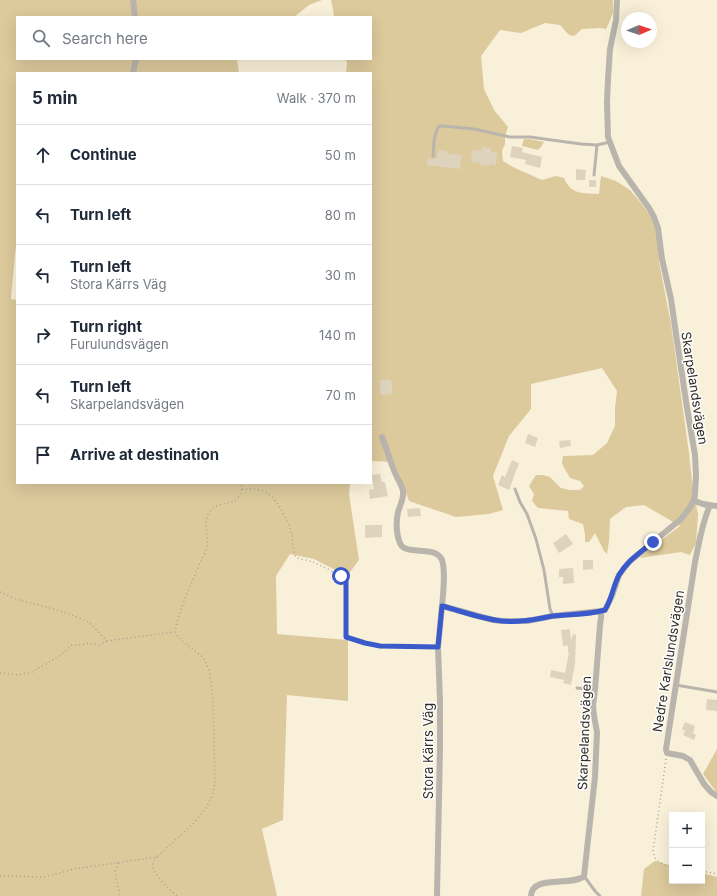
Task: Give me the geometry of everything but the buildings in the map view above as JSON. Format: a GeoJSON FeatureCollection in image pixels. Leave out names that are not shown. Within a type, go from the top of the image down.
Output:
{"type":"FeatureCollection","features":[{"type":"Feature","properties":{"kind":"street"},"geometry":{"type":"LineString","coordinates":[[133,0],[135,16]]}},
{"type":"Feature","properties":{"kind":"street","name":"Skarpelandsvägen"},"geometry":{"type":"LineString","coordinates":[[584,876],[595,777],[597,732],[593,706],[601,611],[605,610],[608,605],[619,575],[629,562],[681,519],[689,509],[694,500],[696,475],[695,455],[658,228],[649,208],[620,166],[608,137],[608,79],[610,49],[616,20],[617,0]]}},
{"type":"Feature","properties":{"kind":"street"},"geometry":{"type":"LineString","coordinates":[[133,72],[136,60]]}},
{"type":"Feature","properties":{"kind":"street","name":"Stora Kärrs Väg"},"geometry":{"type":"LineString","coordinates":[[382,437],[403,490],[397,521],[399,542],[407,549],[432,552],[440,556],[444,566],[438,647],[440,747],[437,896]]}},
{"type":"Feature","properties":{"kind":"street"},"geometry":{"type":"LineString","coordinates":[[694,500],[699,504],[717,506]]}},
{"type":"Feature","properties":{"kind":"street","name":"Nedre Karlslundsvägen"},"geometry":{"type":"LineString","coordinates":[[667,753],[667,736],[696,555],[707,511],[710,506]]}},
{"type":"Feature","properties":{"kind":"street"},"geometry":{"type":"LineString","coordinates":[[442,606],[493,620],[502,621],[528,621],[553,616],[601,611]]}},
{"type":"Feature","properties":{"kind":"street"},"geometry":{"type":"LineString","coordinates":[[667,753],[683,756],[690,760],[704,784],[717,796]]}},
{"type":"Feature","properties":{"kind":"street"},"geometry":{"type":"LineString","coordinates":[[531,896],[531,892],[541,883],[576,880],[584,876]]}},
{"type":"Feature","properties":{"kind":"lane"},"geometry":{"type":"LineString","coordinates":[[433,156],[434,134],[438,126],[474,129],[510,137],[530,137],[581,144],[597,145],[610,142]]}},
{"type":"Feature","properties":{"kind":"lane"},"geometry":{"type":"LineString","coordinates":[[594,175],[597,145]]}},
{"type":"Feature","properties":{"kind":"lane"},"geometry":{"type":"LineString","coordinates":[[515,488],[536,539],[544,570],[550,609],[553,616]]}},
{"type":"Feature","properties":{"kind":"lane"},"geometry":{"type":"LineString","coordinates":[[676,685],[717,692]]}},
{"type":"Feature","properties":{"kind":"lane"},"geometry":{"type":"LineString","coordinates":[[577,688],[595,690]]}},
{"type":"Feature","properties":{"kind":"lane"},"geometry":{"type":"LineString","coordinates":[[584,876],[600,896]]}},
{"type":"Feature","properties":{"kind":"path"},"geometry":{"type":"LineString","coordinates":[[177,896],[155,873],[153,861],[202,814],[212,796],[215,784],[213,697],[208,670],[203,657],[178,638],[175,632],[179,614],[207,547],[206,524],[209,514],[214,508],[232,502],[239,497],[242,484]]}},
{"type":"Feature","properties":{"kind":"path"},"geometry":{"type":"LineString","coordinates":[[242,489],[255,488],[270,494],[276,501],[291,532],[294,554],[298,558],[312,562],[346,580],[346,637],[380,646],[438,647]]}},
{"type":"Feature","properties":{"kind":"path"},"geometry":{"type":"LineString","coordinates":[[0,592],[16,599],[54,609],[89,622],[107,641]]}},
{"type":"Feature","properties":{"kind":"path"},"geometry":{"type":"LineString","coordinates":[[0,673],[17,675],[32,672],[61,655],[72,645],[81,645],[90,642],[99,645],[107,641],[175,632]]}},
{"type":"Feature","properties":{"kind":"path"},"geometry":{"type":"LineString","coordinates":[[667,753],[653,852],[655,859],[660,863],[669,865]]}},
{"type":"Feature","properties":{"kind":"path"},"geometry":{"type":"LineString","coordinates":[[0,876],[45,877],[74,869],[157,857]]}},
{"type":"Feature","properties":{"kind":"path"},"geometry":{"type":"LineString","coordinates":[[118,863],[115,872],[120,896]]}},
{"type":"Feature","properties":{"kind":"path"},"geometry":{"type":"LineString","coordinates":[[705,872],[717,874]]}},
{"type":"Feature","properties":{"kind":"shaded area"},"geometry":{"type":"Polygon","coordinates":[[[0,0],[322,0],[309,5],[295,16],[16,16],[16,60],[237,60],[239,72],[16,72],[16,247],[11,299],[16,300],[16,484],[350,484],[349,494],[359,560],[347,576],[314,559],[290,554],[276,576],[277,634],[348,640],[348,701],[287,695],[283,820],[262,829],[277,896],[0,896],[0,0]]]}},
{"type":"Feature","properties":{"kind":"shaded area"},"geometry":{"type":"Polygon","coordinates":[[[331,0],[613,0],[613,13],[606,29],[582,29],[574,36],[569,35],[560,25],[545,23],[521,33],[500,30],[481,56],[484,89],[494,110],[508,127],[505,136],[505,144],[502,151],[503,161],[542,180],[556,176],[564,178],[570,188],[583,193],[599,194],[601,176],[616,181],[630,190],[652,219],[658,235],[659,262],[671,324],[693,490],[698,514],[696,543],[690,555],[681,552],[640,558],[644,553],[680,526],[644,505],[626,507],[610,519],[607,554],[595,533],[589,542],[585,542],[583,524],[569,519],[568,511],[538,508],[532,501],[534,494],[529,486],[536,475],[550,477],[561,488],[580,490],[584,486],[580,481],[570,478],[562,464],[563,456],[593,455],[607,443],[615,426],[617,391],[602,368],[531,384],[531,409],[509,436],[493,476],[503,510],[489,514],[456,517],[409,501],[394,462],[372,461],[372,72],[346,72],[347,62],[346,60],[372,60],[372,16],[334,16],[331,0]]]}},
{"type":"Feature","properties":{"kind":"shaded area"},"geometry":{"type":"Polygon","coordinates":[[[524,139],[544,142],[538,150],[522,146],[524,139]]]}},
{"type":"Feature","properties":{"kind":"shaded area"},"geometry":{"type":"Polygon","coordinates":[[[717,749],[717,793],[703,774],[717,749]]]}},
{"type":"Feature","properties":{"kind":"shaded area"},"geometry":{"type":"Polygon","coordinates":[[[655,861],[669,865],[669,884],[705,884],[705,874],[717,877],[717,896],[641,896],[644,869],[655,861]]]}},
{"type":"Feature","properties":{"kind":"route"},"geometry":{"type":"LineString","coordinates":[[341,576],[346,580],[346,637],[380,646],[438,647],[442,606],[493,620],[502,621],[538,620],[553,616],[592,613],[605,610],[612,596],[619,575],[629,562],[653,542]]}}]}
